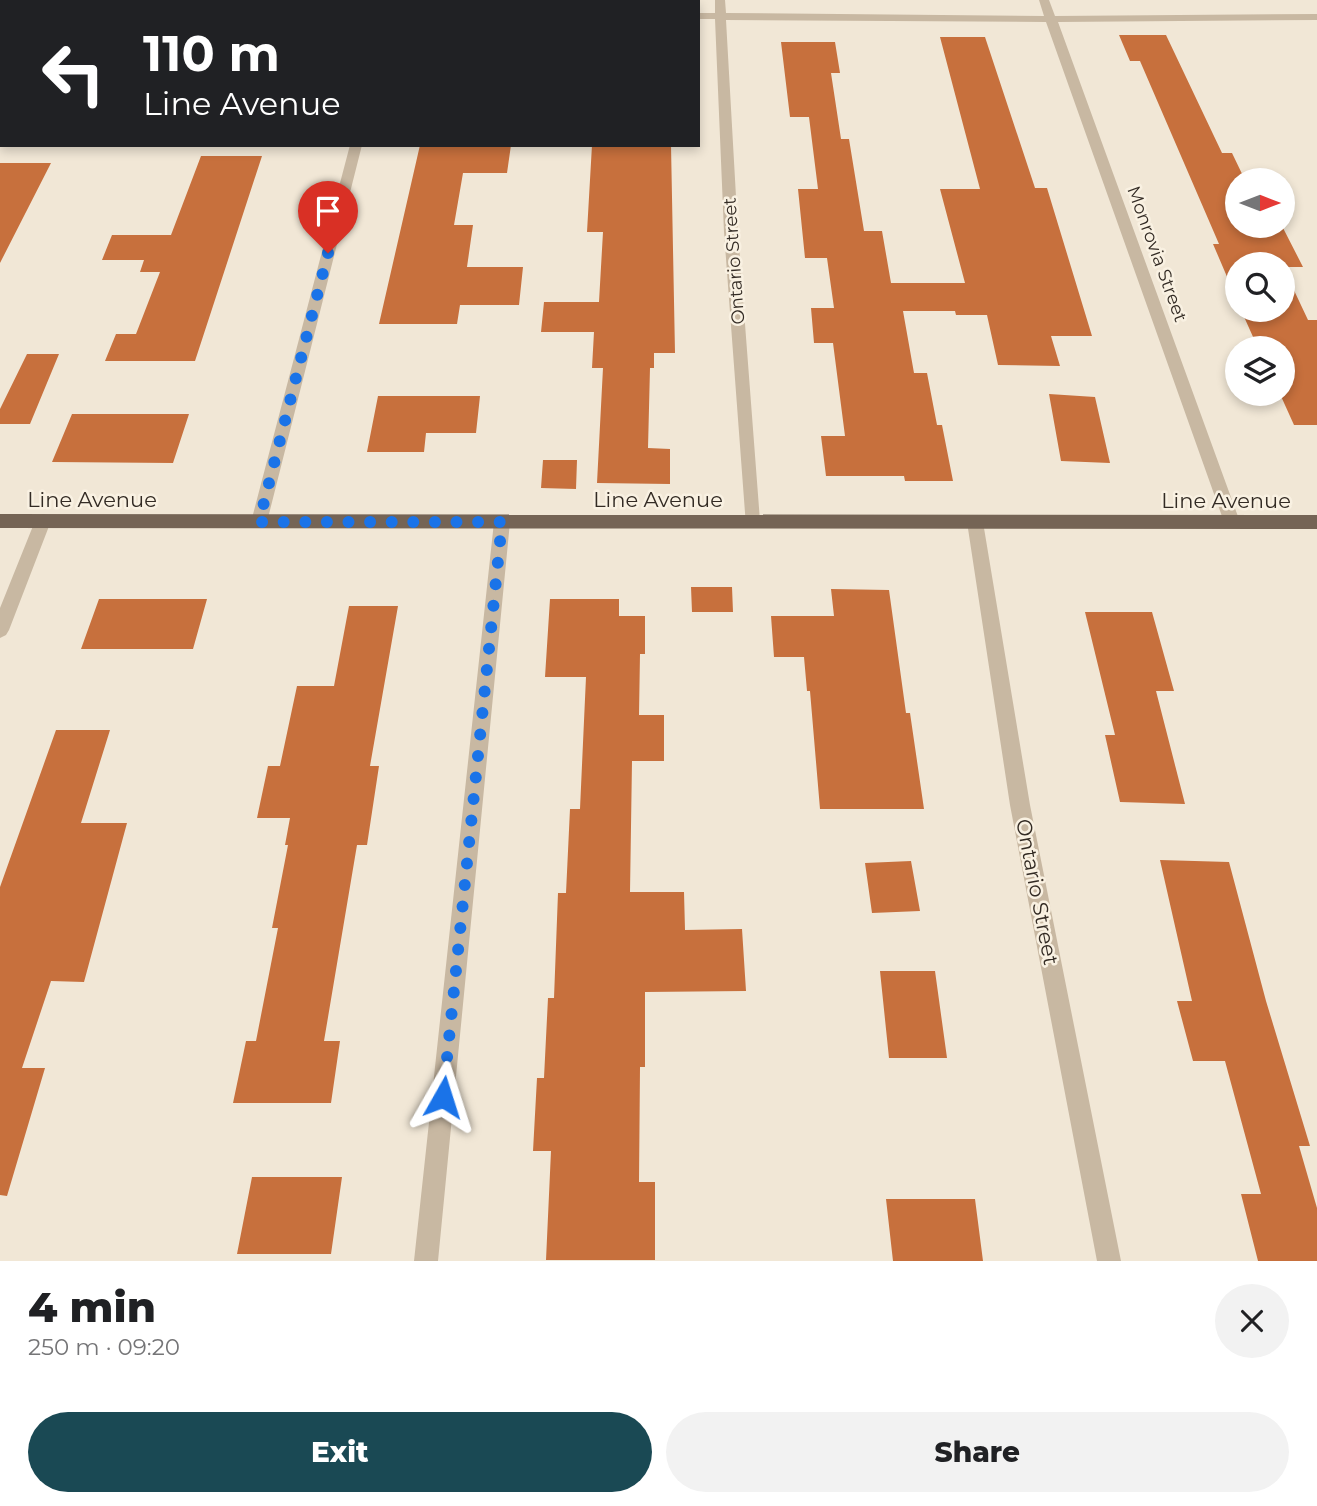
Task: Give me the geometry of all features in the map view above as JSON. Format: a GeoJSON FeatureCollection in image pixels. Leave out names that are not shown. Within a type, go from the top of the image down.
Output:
{"type":"FeatureCollection","features":[{"type":"Feature","properties":{"kind":"main road","name":"Line Avenue"},"geometry":{"type":"LineString","coordinates":[[0,521],[1317,522]]}},
{"type":"Feature","properties":{"kind":"street","name":"Ontario Street"},"geometry":{"type":"LineString","coordinates":[[720,0],[732,232],[752,521]]}},
{"type":"Feature","properties":{"kind":"street","name":"Monrovia Street"},"geometry":{"type":"LineString","coordinates":[[1044,0],[1232,522]]}},
{"type":"Feature","properties":{"kind":"street"},"geometry":{"type":"LineString","coordinates":[[700,16],[1051,19],[1317,17]]}},
{"type":"Feature","properties":{"kind":"street"},"geometry":{"type":"LineString","coordinates":[[259,522],[355,147]]}},
{"type":"Feature","properties":{"kind":"street"},"geometry":{"type":"LineString","coordinates":[[0,630],[43,521]]}},
{"type":"Feature","properties":{"kind":"street"},"geometry":{"type":"LineString","coordinates":[[426,1261],[502,522]]}},
{"type":"Feature","properties":{"kind":"street","name":"Ontario Street"},"geometry":{"type":"LineString","coordinates":[[975,522],[1020,805],[1109,1261]]}},
{"type":"Feature","properties":{"kind":"building"},"geometry":{"type":"Polygon","coordinates":[[[1119,35],[1166,35],[1222,153],[1232,153],[1239,168],[1225,168],[1225,238],[1288,238],[1303,267],[1295,267],[1295,252],[1225,252],[1225,272],[1213,244],[1219,244],[1140,61],[1130,61],[1119,35]]]}},
{"type":"Feature","properties":{"kind":"building"},"geometry":{"type":"Polygon","coordinates":[[[940,37],[985,37],[1035,188],[1047,188],[1092,336],[1051,336],[1060,366],[998,365],[987,315],[956,315],[955,311],[903,311],[914,373],[927,373],[937,425],[942,425],[953,481],[905,481],[904,476],[826,476],[821,436],[845,436],[833,343],[814,343],[811,308],[834,308],[827,258],[805,258],[798,189],[818,189],[809,117],[790,117],[781,42],[835,42],[840,73],[831,73],[841,139],[849,139],[864,231],[882,231],[891,283],[965,283],[940,189],[980,189],[940,37]]]}},
{"type":"Feature","properties":{"kind":"building"},"geometry":{"type":"Polygon","coordinates":[[[420,147],[511,147],[507,173],[463,173],[454,225],[473,225],[467,267],[523,267],[519,305],[460,305],[457,324],[379,324],[420,147]]]}},
{"type":"Feature","properties":{"kind":"building"},"geometry":{"type":"Polygon","coordinates":[[[592,147],[671,147],[675,353],[654,353],[654,368],[650,368],[648,448],[670,449],[670,484],[597,483],[603,368],[592,368],[594,332],[541,332],[544,302],[599,302],[603,232],[587,232],[592,147]]]}},
{"type":"Feature","properties":{"kind":"building"},"geometry":{"type":"Polygon","coordinates":[[[201,156],[262,156],[195,361],[105,361],[116,334],[136,334],[160,272],[140,272],[144,260],[102,260],[112,235],[171,235],[201,156]]]}},
{"type":"Feature","properties":{"kind":"building"},"geometry":{"type":"Polygon","coordinates":[[[0,163],[51,163],[0,263],[0,163]]]}},
{"type":"Feature","properties":{"kind":"building"},"geometry":{"type":"Polygon","coordinates":[[[1295,292],[1308,320],[1317,320],[1317,425],[1294,425],[1285,406],[1295,406],[1295,336],[1253,336],[1246,322],[1295,322],[1295,292]]]}},
{"type":"Feature","properties":{"kind":"building"},"geometry":{"type":"Polygon","coordinates":[[[27,354],[59,354],[30,424],[0,424],[0,409],[27,354]]]}},
{"type":"Feature","properties":{"kind":"building"},"geometry":{"type":"Polygon","coordinates":[[[1049,394],[1095,397],[1110,463],[1061,461],[1049,394]]]}},
{"type":"Feature","properties":{"kind":"building"},"geometry":{"type":"Polygon","coordinates":[[[378,396],[480,396],[476,433],[426,433],[424,452],[367,452],[378,396]]]}},
{"type":"Feature","properties":{"kind":"building"},"geometry":{"type":"Polygon","coordinates":[[[72,414],[189,414],[173,463],[52,462],[72,414]]]}},
{"type":"Feature","properties":{"kind":"building"},"geometry":{"type":"Polygon","coordinates":[[[543,460],[577,460],[576,489],[541,488],[543,460]]]}},
{"type":"Feature","properties":{"kind":"building"},"geometry":{"type":"Polygon","coordinates":[[[691,587],[732,587],[733,612],[692,612],[691,587]]]}},
{"type":"Feature","properties":{"kind":"building"},"geometry":{"type":"Polygon","coordinates":[[[831,589],[889,590],[906,713],[910,713],[924,809],[820,809],[810,691],[807,691],[804,657],[774,657],[771,616],[834,616],[831,589]]]}},
{"type":"Feature","properties":{"kind":"building"},"geometry":{"type":"Polygon","coordinates":[[[99,599],[207,599],[193,649],[81,649],[99,599]]]}},
{"type":"Feature","properties":{"kind":"building"},"geometry":{"type":"Polygon","coordinates":[[[550,599],[619,599],[619,616],[645,616],[645,654],[640,654],[639,715],[664,715],[664,761],[632,761],[630,892],[684,892],[685,930],[742,929],[746,991],[645,992],[645,1067],[640,1067],[639,1182],[655,1182],[655,1260],[546,1260],[551,1151],[533,1151],[537,1078],[544,1078],[548,998],[554,998],[558,893],[566,893],[570,809],[580,809],[586,677],[545,677],[550,599]]]}},
{"type":"Feature","properties":{"kind":"building"},"geometry":{"type":"Polygon","coordinates":[[[349,606],[398,606],[370,766],[379,766],[367,845],[357,845],[324,1041],[340,1041],[331,1103],[233,1103],[246,1041],[256,1041],[278,928],[272,928],[288,845],[285,845],[290,818],[257,818],[268,766],[280,766],[297,686],[334,686],[349,606]]]}},
{"type":"Feature","properties":{"kind":"building"},"geometry":{"type":"Polygon","coordinates":[[[1085,612],[1152,612],[1174,691],[1156,691],[1185,804],[1120,802],[1105,735],[1115,735],[1085,612]]]}},
{"type":"Feature","properties":{"kind":"building"},"geometry":{"type":"Polygon","coordinates":[[[56,730],[110,730],[81,823],[127,823],[84,982],[51,981],[22,1068],[45,1068],[7,1196],[0,1195],[0,887],[56,730]]]}},
{"type":"Feature","properties":{"kind":"building"},"geometry":{"type":"Polygon","coordinates":[[[1160,860],[1229,862],[1266,1001],[1310,1146],[1299,1146],[1317,1208],[1317,1261],[1258,1261],[1241,1194],[1261,1194],[1225,1061],[1193,1061],[1177,1001],[1192,1001],[1160,860]]]}},
{"type":"Feature","properties":{"kind":"building"},"geometry":{"type":"Polygon","coordinates":[[[911,861],[920,911],[872,913],[865,863],[911,861]]]}},
{"type":"Feature","properties":{"kind":"building"},"geometry":{"type":"Polygon","coordinates":[[[880,971],[935,971],[947,1058],[889,1058],[880,971]]]}},
{"type":"Feature","properties":{"kind":"building"},"geometry":{"type":"Polygon","coordinates":[[[252,1177],[342,1177],[331,1254],[237,1254],[252,1177]]]}},
{"type":"Feature","properties":{"kind":"building"},"geometry":{"type":"Polygon","coordinates":[[[886,1199],[975,1199],[983,1261],[893,1261],[886,1199]]]}},
{"type":"Feature","properties":{"kind":"route"},"geometry":{"type":"LineString","coordinates":[[328,253],[259,522],[502,522],[443,1097]]}}]}
